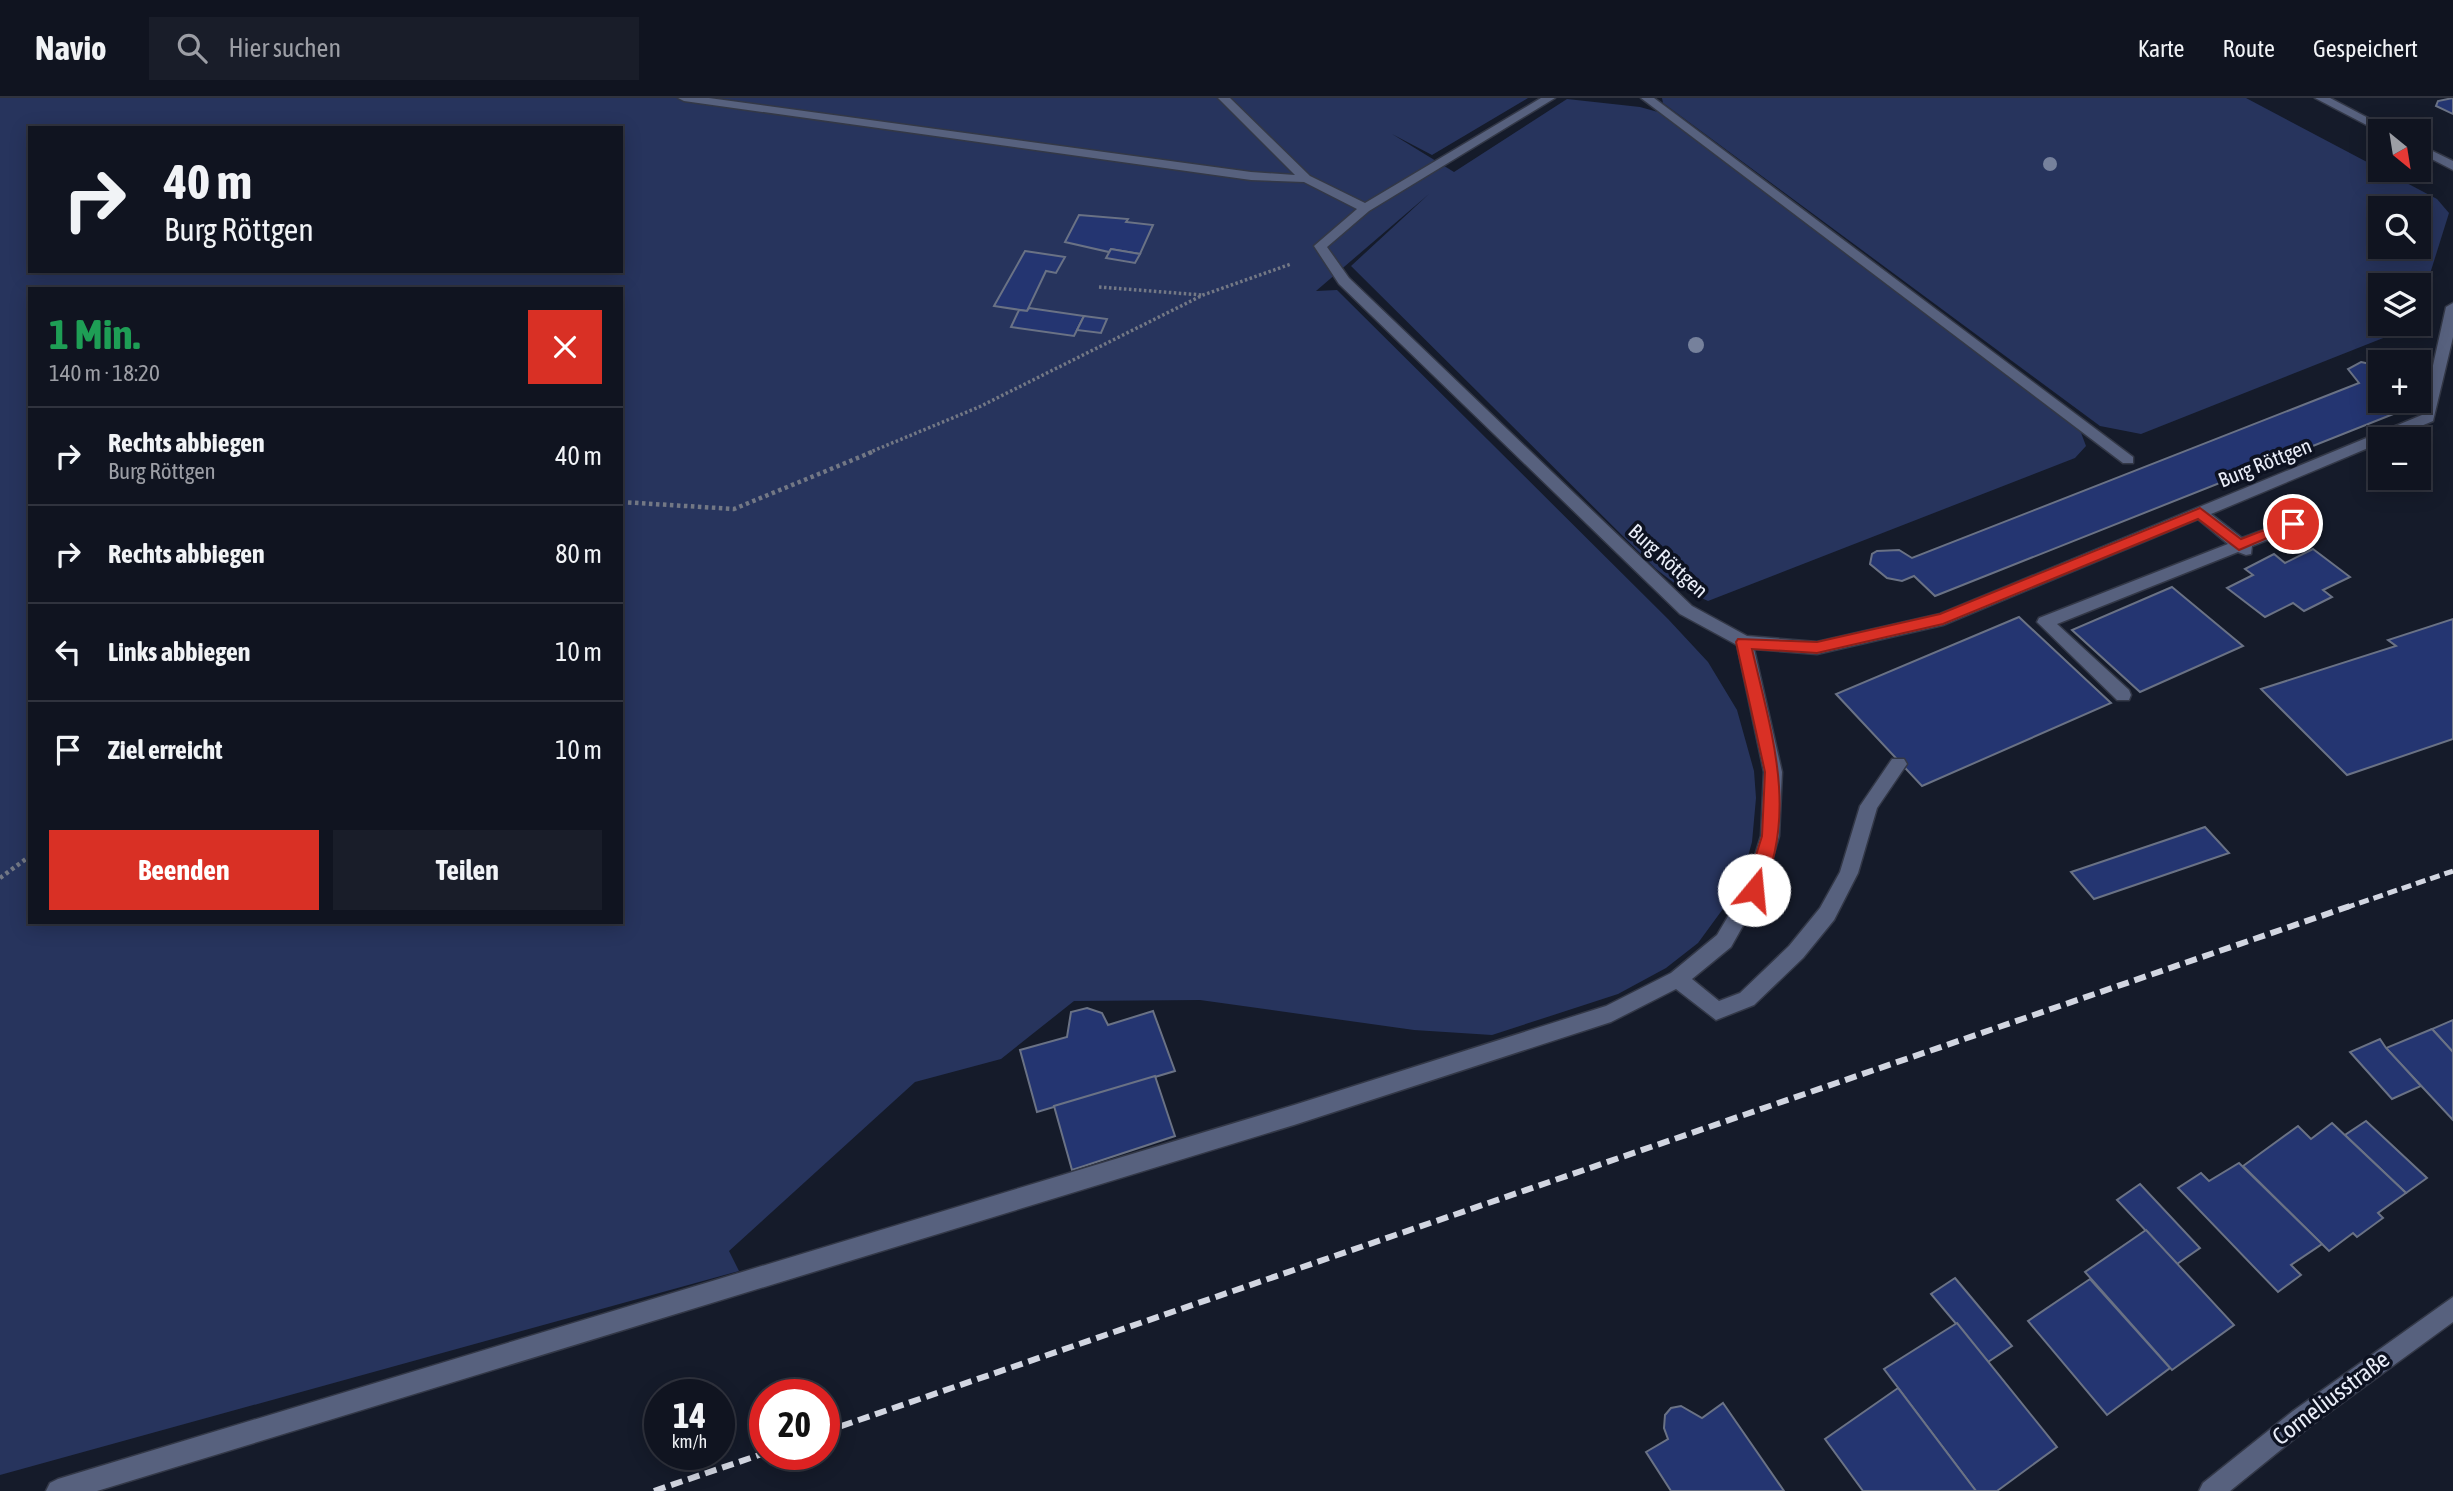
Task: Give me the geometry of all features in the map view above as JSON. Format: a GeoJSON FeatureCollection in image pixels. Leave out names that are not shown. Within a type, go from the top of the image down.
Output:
{"type":"FeatureCollection","features":[{"type":"Feature","properties":{"kind":"street"},"geometry":{"type":"LineString","coordinates":[[684,98],[1251,176],[1306,179]]}},
{"type":"Feature","properties":{"kind":"street"},"geometry":{"type":"LineString","coordinates":[[1224,98],[1306,179],[1365,208]]}},
{"type":"Feature","properties":{"kind":"street"},"geometry":{"type":"LineString","coordinates":[[1324,252],[1320,246],[1365,208],[1549,98]]}},
{"type":"Feature","properties":{"kind":"street"},"geometry":{"type":"LineString","coordinates":[[1647,98],[2128,460]]}},
{"type":"Feature","properties":{"kind":"street"},"geometry":{"type":"LineString","coordinates":[[2321,98],[2368,122]]}},
{"type":"Feature","properties":{"kind":"street"},"geometry":{"type":"LineString","coordinates":[[2431,154],[2453,166]]}},
{"type":"Feature","properties":{"kind":"street","name":"Burg Röttgen"},"geometry":{"type":"LineString","coordinates":[[1324,252],[1344,281],[1686,610],[1744,642],[1817,648],[1943,619],[2428,418],[2453,307]]}},
{"type":"Feature","properties":{"kind":"street"},"geometry":{"type":"LineString","coordinates":[[2200,513],[2244,549]]}},
{"type":"Feature","properties":{"kind":"street"},"geometry":{"type":"LineString","coordinates":[[2123,695],[2045,622],[2244,549],[2293,524]]}},
{"type":"Feature","properties":{"kind":"street"},"geometry":{"type":"LineString","coordinates":[[58,1491],[1294,1115],[1611,1013],[1678,979],[1724,941],[1754,890],[1770,836],[1773,772],[1744,642]]}},
{"type":"Feature","properties":{"kind":"street"},"geometry":{"type":"LineString","coordinates":[[1678,979],[1716,1011],[1747,999],[1796,952],[1827,914],[1849,873],[1869,806],[1898,764]]}},
{"type":"Feature","properties":{"kind":"street","name":"Corneliusstraße"},"geometry":{"type":"LineString","coordinates":[[2211,1491],[2301,1419],[2453,1308]]}},
{"type":"Feature","properties":{"kind":"path"},"geometry":{"type":"LineString","coordinates":[[623,502],[734,509],[979,407],[1203,295],[1324,252]]}},
{"type":"Feature","properties":{"kind":"path"},"geometry":{"type":"LineString","coordinates":[[1099,287],[1203,295]]}},
{"type":"Feature","properties":{"kind":"path"},"geometry":{"type":"LineString","coordinates":[[0,878],[28,857]]}},
{"type":"Feature","properties":{"kind":"shaded area"},"geometry":{"type":"Polygon","coordinates":[[[0,98],[1528,98],[1432,155],[1392,134],[1454,172],[1567,99],[1640,107],[1658,112],[2080,430],[2086,446],[2075,458],[1708,601],[1682,589],[1656,569],[1351,266],[1429,194],[1316,291],[1337,290],[1708,662],[1737,710],[1754,771],[1756,798],[1752,842],[1743,874],[1728,902],[1698,943],[1666,968],[1618,994],[1492,1035],[1414,1030],[1200,1000],[1074,1001],[1001,1059],[915,1082],[729,1251],[739,1271],[0,1475],[0,98]]]}},
{"type":"Feature","properties":{"kind":"shaded area"},"geometry":{"type":"Polygon","coordinates":[[[1662,98],[2246,98],[2368,163],[2368,182],[2405,182],[2437,199],[2449,213],[2430,273],[2368,273],[2368,336],[2388,336],[2141,434],[2100,426],[1663,103],[1662,98]]]}},
{"type":"Feature","properties":{"kind":"building"},"geometry":{"type":"Polygon","coordinates":[[[2453,98],[2453,114],[2436,106],[2438,101],[2453,98]]]}},
{"type":"Feature","properties":{"kind":"building"},"geometry":{"type":"Polygon","coordinates":[[[1079,215],[1128,219],[1126,222],[1153,225],[1140,254],[1111,249],[1109,252],[1065,242],[1079,215]]]}},
{"type":"Feature","properties":{"kind":"building"},"geometry":{"type":"Polygon","coordinates":[[[1111,249],[1140,254],[1135,263],[1106,258],[1111,249]]]}},
{"type":"Feature","properties":{"kind":"building"},"geometry":{"type":"Polygon","coordinates":[[[1025,251],[1065,257],[1056,273],[1046,271],[1027,311],[994,306],[1025,251]]]}},
{"type":"Feature","properties":{"kind":"building"},"geometry":{"type":"Polygon","coordinates":[[[1029,308],[1084,316],[1074,336],[1011,327],[1019,310],[1027,311],[1029,308]]]}},
{"type":"Feature","properties":{"kind":"building"},"geometry":{"type":"Polygon","coordinates":[[[1084,316],[1107,319],[1101,333],[1077,330],[1084,316]]]}},
{"type":"Feature","properties":{"kind":"building"},"geometry":{"type":"Polygon","coordinates":[[[2361,362],[2368,363],[2368,413],[2396,413],[1935,596],[1914,576],[1902,581],[1887,578],[1870,564],[1872,554],[1877,551],[1899,550],[1912,558],[2359,383],[2348,369],[2361,362]]]}},
{"type":"Feature","properties":{"kind":"building"},"geometry":{"type":"Polygon","coordinates":[[[2313,549],[2350,577],[2323,590],[2332,597],[2304,611],[2293,603],[2265,617],[2227,588],[2253,575],[2245,569],[2274,554],[2285,563],[2313,549]]]}},
{"type":"Feature","properties":{"kind":"building"},"geometry":{"type":"Polygon","coordinates":[[[2172,587],[2243,646],[2140,692],[2072,630],[2172,587]]]}},
{"type":"Feature","properties":{"kind":"building"},"geometry":{"type":"Polygon","coordinates":[[[2019,617],[2111,703],[1922,786],[1836,694],[2019,617]]]}},
{"type":"Feature","properties":{"kind":"building"},"geometry":{"type":"Polygon","coordinates":[[[2453,619],[2453,739],[2347,775],[2261,689],[2396,646],[2388,640],[2453,619]]]}},
{"type":"Feature","properties":{"kind":"building"},"geometry":{"type":"Polygon","coordinates":[[[2205,827],[2229,853],[2094,899],[2071,872],[2205,827]]]}},
{"type":"Feature","properties":{"kind":"building"},"geometry":{"type":"Polygon","coordinates":[[[1087,1008],[1102,1013],[1108,1025],[1153,1011],[1175,1071],[1037,1112],[1020,1050],[1067,1037],[1071,1012],[1087,1008]]]}},
{"type":"Feature","properties":{"kind":"building"},"geometry":{"type":"Polygon","coordinates":[[[2453,1020],[2453,1052],[2432,1029],[2453,1020]]]}},
{"type":"Feature","properties":{"kind":"building"},"geometry":{"type":"Polygon","coordinates":[[[2432,1029],[2453,1052],[2453,1120],[2386,1048],[2432,1029]]]}},
{"type":"Feature","properties":{"kind":"building"},"geometry":{"type":"Polygon","coordinates":[[[2380,1039],[2421,1086],[2392,1099],[2350,1052],[2380,1039]]]}},
{"type":"Feature","properties":{"kind":"building"},"geometry":{"type":"Polygon","coordinates":[[[1155,1076],[1175,1136],[1072,1170],[1054,1106],[1155,1076]]]}},
{"type":"Feature","properties":{"kind":"building"},"geometry":{"type":"Polygon","coordinates":[[[2366,1121],[2427,1178],[2406,1193],[2345,1135],[2366,1121]]]}},
{"type":"Feature","properties":{"kind":"building"},"geometry":{"type":"Polygon","coordinates":[[[2332,1123],[2406,1193],[2378,1213],[2383,1218],[2357,1237],[2353,1233],[2329,1251],[2243,1166],[2298,1126],[2311,1139],[2332,1123]]]}},
{"type":"Feature","properties":{"kind":"building"},"geometry":{"type":"Polygon","coordinates":[[[2239,1163],[2322,1244],[2291,1265],[2301,1275],[2278,1292],[2178,1188],[2201,1173],[2209,1181],[2239,1163]]]}},
{"type":"Feature","properties":{"kind":"building"},"geometry":{"type":"Polygon","coordinates":[[[2140,1184],[2200,1248],[2177,1264],[2117,1200],[2140,1184]]]}},
{"type":"Feature","properties":{"kind":"building"},"geometry":{"type":"Polygon","coordinates":[[[2146,1230],[2234,1325],[2172,1370],[2085,1272],[2146,1230]]]}},
{"type":"Feature","properties":{"kind":"building"},"geometry":{"type":"Polygon","coordinates":[[[1955,1278],[2012,1346],[1988,1362],[1931,1294],[1955,1278]]]}},
{"type":"Feature","properties":{"kind":"building"},"geometry":{"type":"Polygon","coordinates":[[[2090,1279],[2170,1368],[2107,1415],[2028,1321],[2090,1279]]]}},
{"type":"Feature","properties":{"kind":"building"},"geometry":{"type":"Polygon","coordinates":[[[1957,1323],[2057,1447],[1997,1491],[1976,1491],[1884,1369],[1957,1323]]]}},
{"type":"Feature","properties":{"kind":"building"},"geometry":{"type":"Polygon","coordinates":[[[1898,1388],[1976,1491],[1863,1491],[1825,1439],[1898,1388]]]}},
{"type":"Feature","properties":{"kind":"building"},"geometry":{"type":"Polygon","coordinates":[[[1723,1403],[1784,1491],[1671,1491],[1646,1452],[1668,1439],[1664,1428],[1665,1415],[1671,1408],[1681,1406],[1702,1418],[1723,1403]]]}},
{"type":"Feature","properties":{"kind":"railway"},"geometry":{"type":"LineString","coordinates":[[2345,908],[2453,871]]}},
{"type":"Feature","properties":{"kind":"railway"},"geometry":{"type":"LineString","coordinates":[[840,1426],[2350,906]]}},
{"type":"Feature","properties":{"kind":"railway"},"geometry":{"type":"LineString","coordinates":[[654,1491],[749,1458]]}},
{"type":"Feature","properties":{"kind":"route"},"geometry":{"type":"LineString","coordinates":[[1754,890],[1770,836],[1773,772],[1744,642],[1817,648],[1943,619],[2200,513],[2239,545],[2293,524]]}}]}
